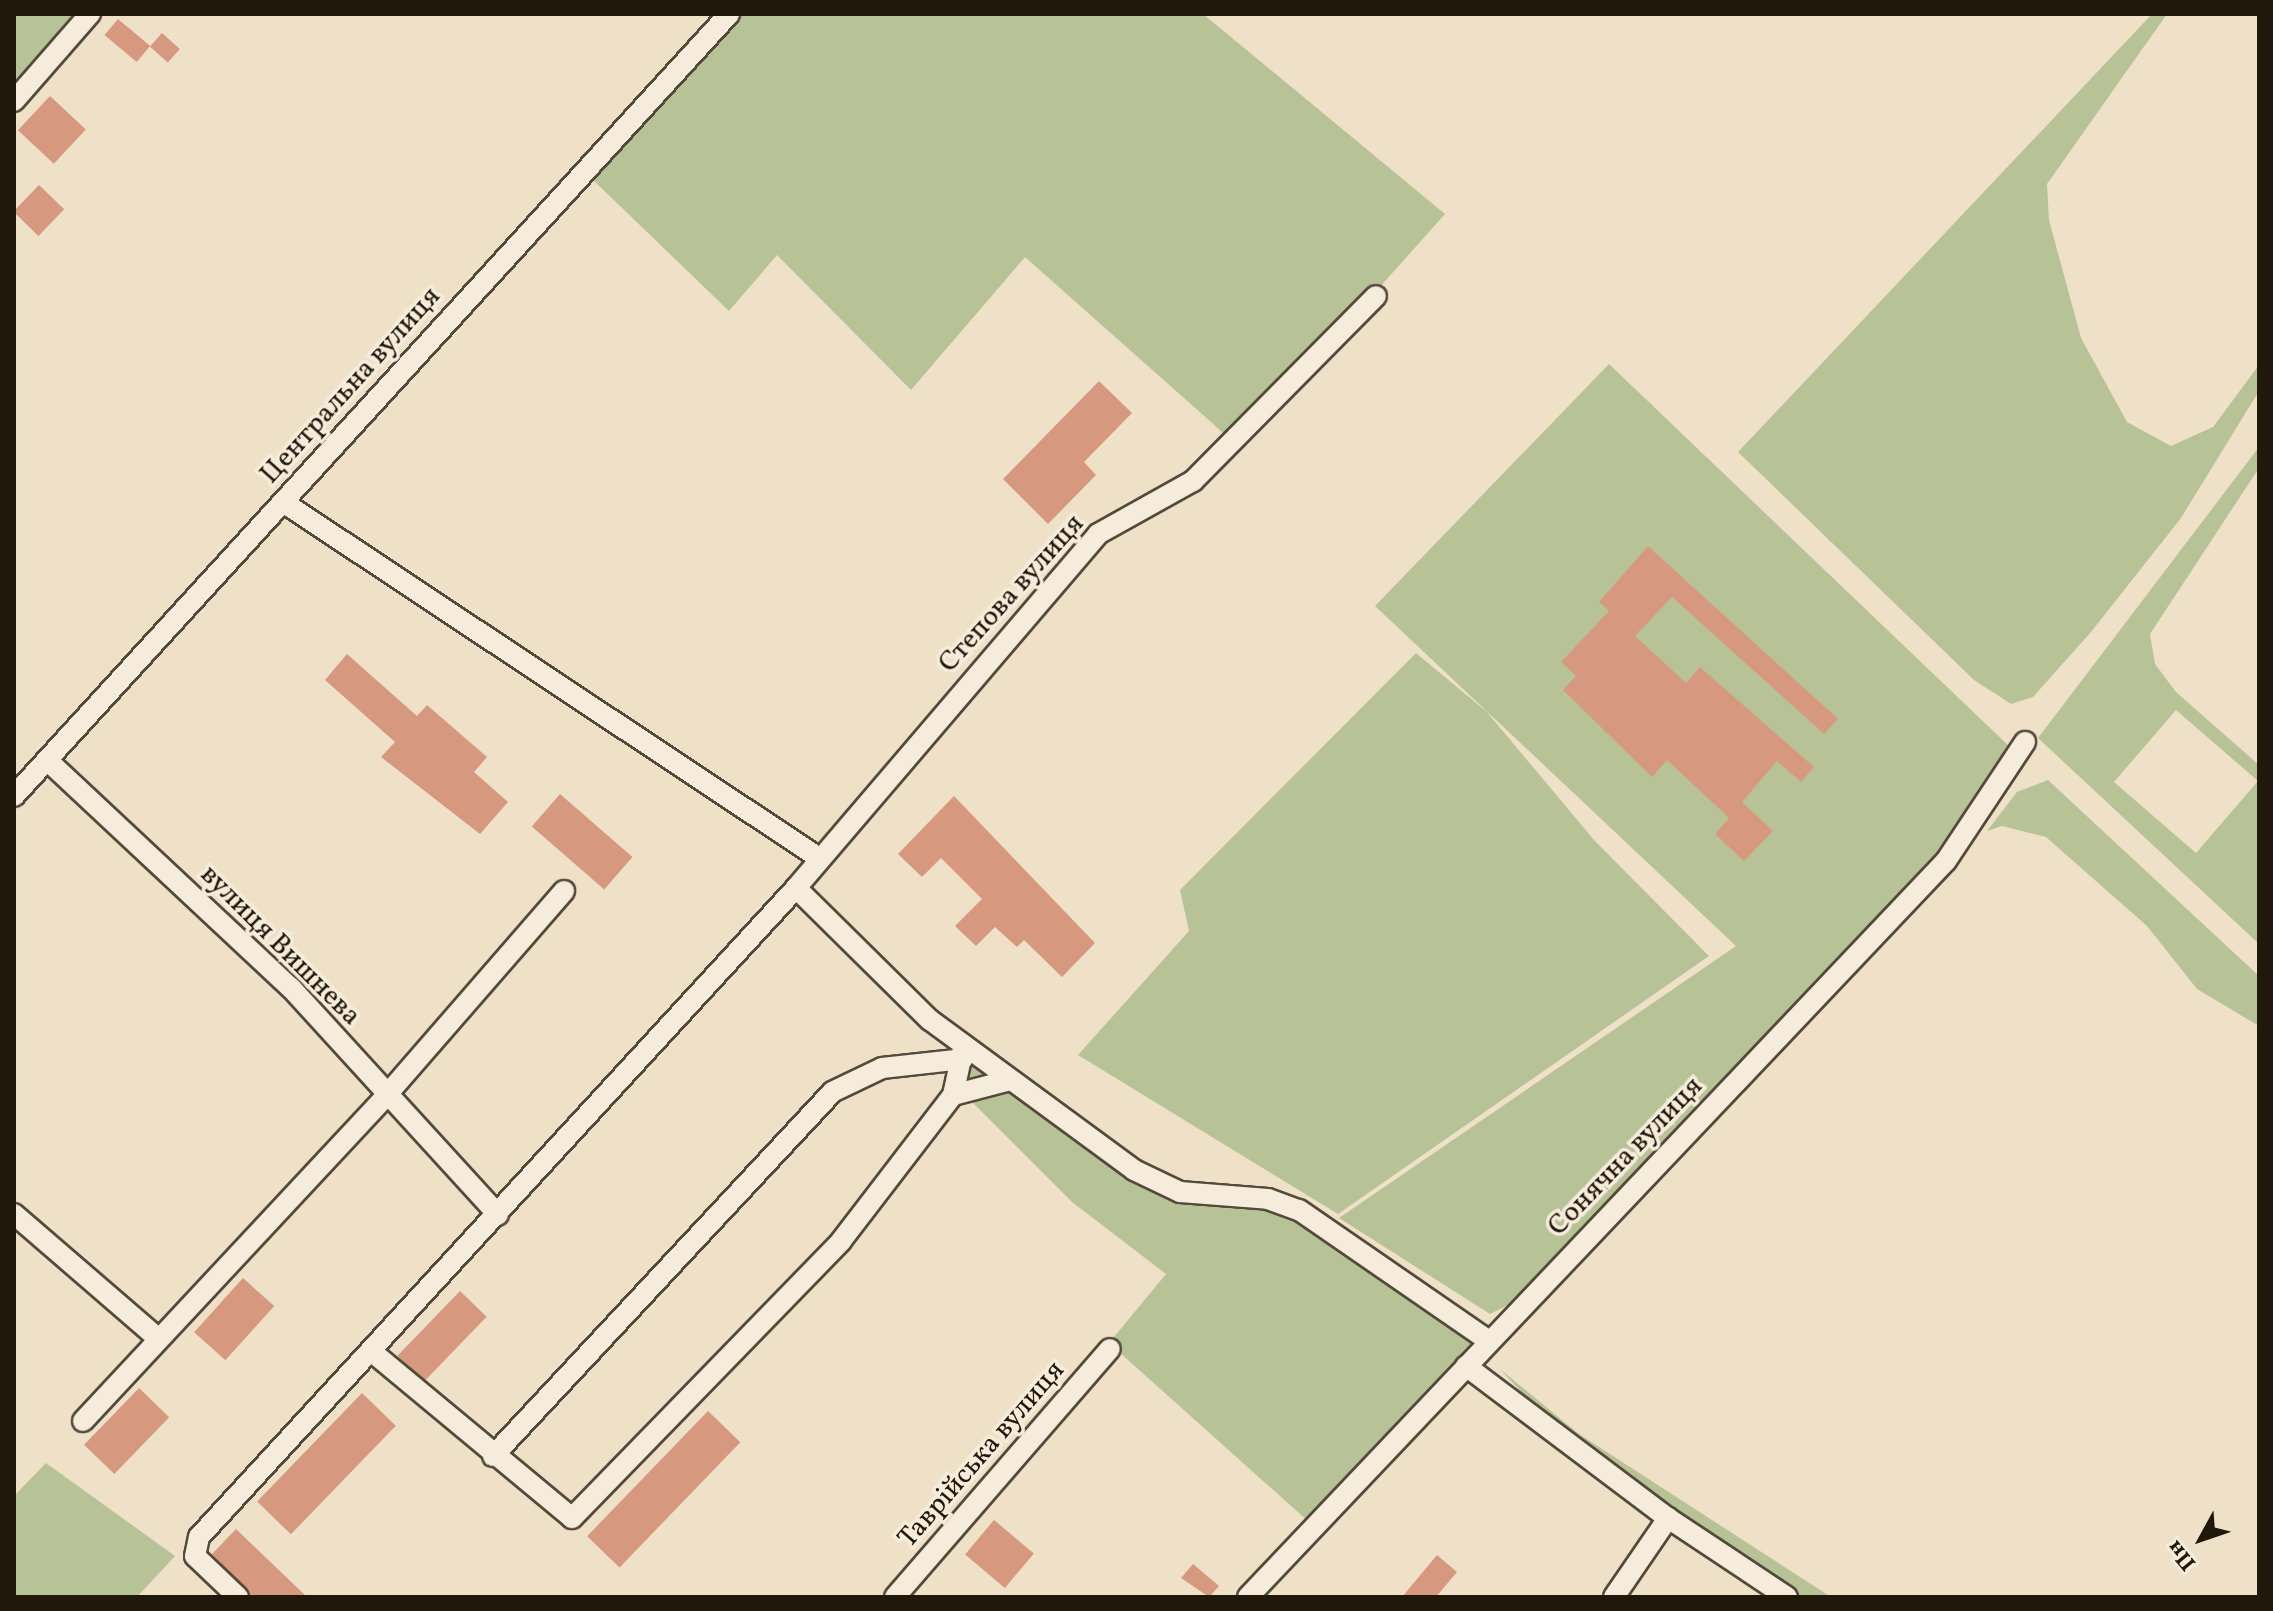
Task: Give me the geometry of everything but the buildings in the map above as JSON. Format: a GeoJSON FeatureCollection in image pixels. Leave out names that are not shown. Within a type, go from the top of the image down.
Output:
{"type":"FeatureCollection","features":[{"type":"Feature","properties":{"kind":"street"},"geometry":{"type":"LineString","coordinates":[[14,101],[90,14]]}},
{"type":"Feature","properties":{"kind":"street","name":"Центральна вулиця"},"geometry":{"type":"LineString","coordinates":[[14,796],[729,14]]}},
{"type":"Feature","properties":{"kind":"street","name":"Степова вулиця"},"geometry":{"type":"LineString","coordinates":[[238,1597],[193,1546],[796,888],[1098,534],[1193,481],[1376,296]]}},
{"type":"Feature","properties":{"kind":"street"},"geometry":{"type":"LineString","coordinates":[[283,502],[819,858]]}},
{"type":"Feature","properties":{"kind":"street","name":"Сонячна вулиця"},"geometry":{"type":"LineString","coordinates":[[1248,1597],[1946,861],[2025,742]]}},
{"type":"Feature","properties":{"kind":"street","name":"вулиця Вишнева"},"geometry":{"type":"LineString","coordinates":[[47,760],[291,988],[385,1097],[498,1215]]}},
{"type":"Feature","properties":{"kind":"street"},"geometry":{"type":"LineString","coordinates":[[796,888],[964,1052],[1010,1080],[1157,1183],[1299,1210],[1489,1341]]}},
{"type":"Feature","properties":{"kind":"street"},"geometry":{"type":"LineString","coordinates":[[83,1421],[385,1097],[564,891]]}},
{"type":"Feature","properties":{"kind":"street"},"geometry":{"type":"LineString","coordinates":[[371,1351],[563,1516],[585,1511],[841,1241],[953,1095],[964,1052]]}},
{"type":"Feature","properties":{"kind":"street"},"geometry":{"type":"LineString","coordinates":[[493,1456],[832,1092],[882,1068],[964,1052]]}},
{"type":"Feature","properties":{"kind":"street"},"geometry":{"type":"LineString","coordinates":[[953,1095],[1010,1080]]}},
{"type":"Feature","properties":{"kind":"street"},"geometry":{"type":"LineString","coordinates":[[14,1214],[159,1339]]}},
{"type":"Feature","properties":{"kind":"street","name":"Таврійська вулиця"},"geometry":{"type":"LineString","coordinates":[[895,1597],[1110,1349]]}},
{"type":"Feature","properties":{"kind":"street"},"geometry":{"type":"LineString","coordinates":[[1466,1366],[1668,1518],[1787,1597]]}},
{"type":"Feature","properties":{"kind":"street"},"geometry":{"type":"LineString","coordinates":[[1614,1597],[1668,1518]]}},
{"type":"Feature","properties":{"kind":"green space"},"geometry":{"type":"Polygon","coordinates":[[[14,14],[81,14],[14,91],[14,14]]]}},
{"type":"Feature","properties":{"kind":"green space"},"geometry":{"type":"Polygon","coordinates":[[[743,14],[1203,14],[1445,214],[1238,446],[1025,257],[911,390],[777,255],[729,311],[593,180],[743,14]]]}},
{"type":"Feature","properties":{"kind":"green space"},"geometry":{"type":"Polygon","coordinates":[[[2152,14],[2167,14],[2047,184],[2049,220],[2081,338],[2127,422],[2171,446],[2213,427],[2259,365],[2259,391],[2181,518],[2091,632],[2033,697],[2011,704],[1974,680],[1738,452],[2152,14]]]}},
{"type":"Feature","properties":{"kind":"green space"},"geometry":{"type":"Polygon","coordinates":[[[1609,364],[2011,748],[1946,842],[1664,1153],[1514,1302],[1490,1314],[1339,1218],[1736,946],[1375,606],[1609,364]]]}},
{"type":"Feature","properties":{"kind":"green space"},"geometry":{"type":"Polygon","coordinates":[[[2259,447],[2259,468],[2150,634],[2155,664],[2176,692],[2259,765],[2259,944],[2038,738],[2259,447]],[[2176,710],[2114,782],[2196,853],[2258,781],[2176,710]]]}},
{"type":"Feature","properties":{"kind":"green space"},"geometry":{"type":"Polygon","coordinates":[[[1416,653],[1487,712],[1594,840],[1709,956],[1338,1214],[1078,1055],[1189,931],[1180,890],[1416,653]]]}},
{"type":"Feature","properties":{"kind":"green space"},"geometry":{"type":"Polygon","coordinates":[[[2048,780],[2259,976],[2259,1026],[2197,989],[2147,926],[2046,837],[2002,826],[1987,831],[2017,792],[2048,780]]]}},
{"type":"Feature","properties":{"kind":"green space"},"geometry":{"type":"Polygon","coordinates":[[[967,1059],[1159,1188],[1283,1205],[1473,1343],[1309,1522],[1109,1343],[1166,1274],[1072,1202],[953,1083],[967,1059]]]}},
{"type":"Feature","properties":{"kind":"green space"},"geometry":{"type":"Polygon","coordinates":[[[1500,1369],[1579,1434],[1831,1597],[1795,1597],[1694,1528],[1537,1409],[1500,1369]]]}},
{"type":"Feature","properties":{"kind":"green space"},"geometry":{"type":"Polygon","coordinates":[[[46,1463],[175,1556],[137,1597],[14,1597],[14,1496],[46,1463]]]}}]}
